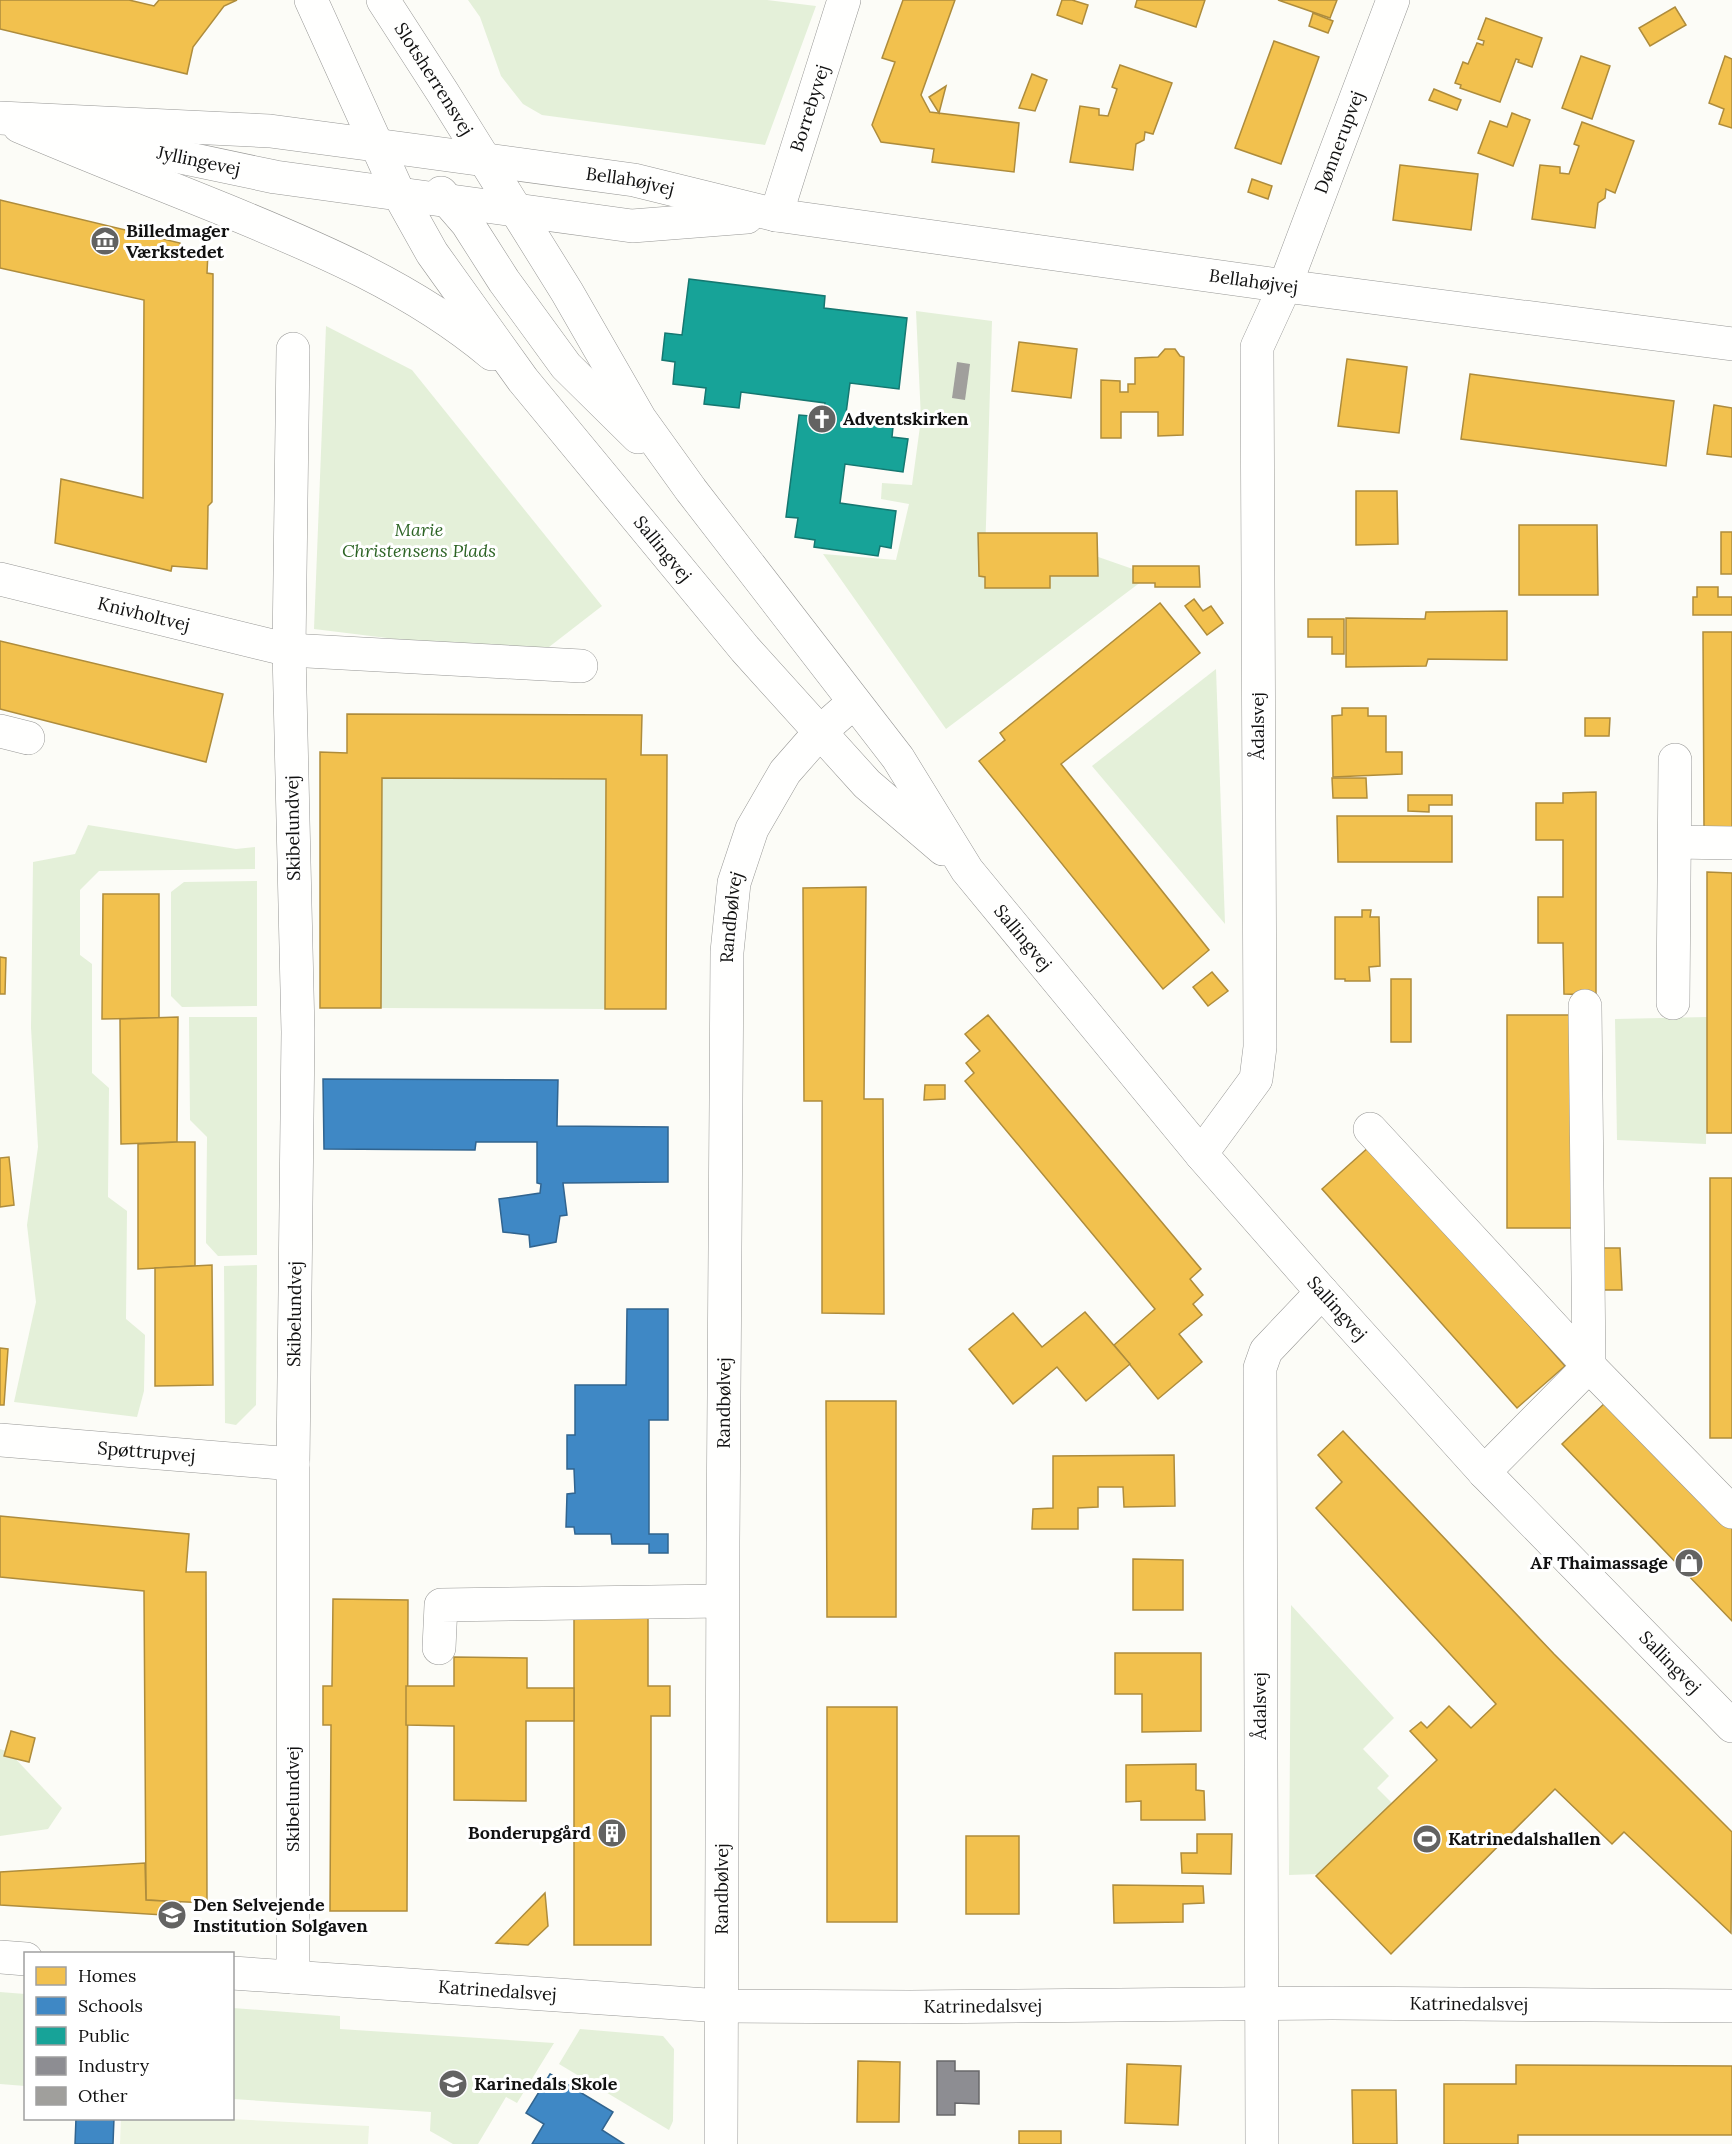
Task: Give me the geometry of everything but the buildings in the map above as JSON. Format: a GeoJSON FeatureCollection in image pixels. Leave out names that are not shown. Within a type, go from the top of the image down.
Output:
{"type":"FeatureCollection","features":[{"type":"Feature","properties":{"kind":"street"},"geometry":{"type":"LineString","coordinates":[[311,0],[375,145],[402,158],[451,202],[504,281],[566,366],[691,490]]}},
{"type":"Feature","properties":{"kind":"street","name":"Slotsherrensvej"},"geometry":{"type":"LineString","coordinates":[[383,0],[517,212]]}},
{"type":"Feature","properties":{"kind":"street","name":"Borrebyvej"},"geometry":{"type":"LineString","coordinates":[[776,215],[844,0]]}},
{"type":"Feature","properties":{"kind":"street","name":"Dønnerupvej"},"geometry":{"type":"LineString","coordinates":[[1286,286],[1393,0]]}},
{"type":"Feature","properties":{"kind":"street"},"geometry":{"type":"LineString","coordinates":[[0,118],[268,228],[371,274],[413,297],[468,334],[523,380]]}},
{"type":"Feature","properties":{"kind":"street","name":"Jyllingevej"},"geometry":{"type":"LineString","coordinates":[[0,118],[270,131],[485,160]]}},
{"type":"Feature","properties":{"kind":"street","name":"Jyllingevej"},"geometry":{"type":"LineString","coordinates":[[0,118],[275,177],[451,202]]}},
{"type":"Feature","properties":{"kind":"street","name":"Sallingvej"},"geometry":{"type":"LineString","coordinates":[[375,145],[432,253],[523,380],[745,649],[867,784],[967,870]]}},
{"type":"Feature","properties":{"kind":"street","name":"Bellahøjvej"},"geometry":{"type":"LineString","coordinates":[[485,160],[634,180],[776,215],[1286,286],[1732,344]]}},
{"type":"Feature","properties":{"kind":"street","name":"Bellahøjvej"},"geometry":{"type":"LineString","coordinates":[[451,202],[633,226],[776,215]]}},
{"type":"Feature","properties":{"kind":"street","name":"Sallingvej"},"geometry":{"type":"LineString","coordinates":[[517,212],[567,292],[640,419],[691,490],[898,758],[967,870],[1201,1154],[1322,1292],[1484,1472],[1732,1726]]}},
{"type":"Feature","properties":{"kind":"street","name":"Ådalsvej"},"geometry":{"type":"LineString","coordinates":[[1201,1154],[1256,1079],[1260,1047],[1257,347],[1286,286]]}},
{"type":"Feature","properties":{"kind":"street","name":"Skibelundvej"},"geometry":{"type":"LineString","coordinates":[[293,349],[290,650],[298,1032],[293,1464],[293,1977]]}},
{"type":"Feature","properties":{"kind":"street","name":"Knivholtvej"},"geometry":{"type":"LineString","coordinates":[[0,579],[290,650]]}},
{"type":"Feature","properties":{"kind":"street"},"geometry":{"type":"LineString","coordinates":[[290,650],[581,666]]}},
{"type":"Feature","properties":{"kind":"street","name":"Randbølvej"},"geometry":{"type":"LineString","coordinates":[[721,2144],[727,952],[734,882],[752,829],[785,772],[820,732],[854,702]]}},
{"type":"Feature","properties":{"kind":"street"},"geometry":{"type":"LineString","coordinates":[[1673,1004],[1675,760]]}},
{"type":"Feature","properties":{"kind":"street"},"geometry":{"type":"LineString","coordinates":[[1674,842],[1732,843]]}},
{"type":"Feature","properties":{"kind":"street"},"geometry":{"type":"LineString","coordinates":[[1484,1472],[1589,1366],[1585,1006]]}},
{"type":"Feature","properties":{"kind":"street"},"geometry":{"type":"LineString","coordinates":[[1370,1129],[1589,1366],[1732,1512]]}},
{"type":"Feature","properties":{"kind":"street","name":"Ådalsvej"},"geometry":{"type":"LineString","coordinates":[[1262,2144],[1260,1368],[1266,1352],[1322,1292]]}},
{"type":"Feature","properties":{"kind":"street","name":"Spøttrupvej"},"geometry":{"type":"LineString","coordinates":[[0,1440],[293,1464]]}},
{"type":"Feature","properties":{"kind":"street"},"geometry":{"type":"LineString","coordinates":[[439,1648],[441,1605],[722,1601]]}},
{"type":"Feature","properties":{"kind":"street"},"geometry":{"type":"LineString","coordinates":[[0,1957],[24,1959]]}},
{"type":"Feature","properties":{"kind":"street","name":"Katrinedalsvej"},"geometry":{"type":"LineString","coordinates":[[234,1972],[722,2006],[1262,2004],[1732,2006]]}},
{"type":"Feature","properties":{"kind":"green space"},"geometry":{"type":"Polygon","coordinates":[[[468,0],[767,0],[816,6],[765,145],[542,115],[523,104],[501,76],[480,17],[468,0]]]}},
{"type":"Feature","properties":{"kind":"green space"},"geometry":{"type":"Polygon","coordinates":[[[916,311],[992,321],[985,557],[1084,552],[1150,575],[946,729],[823,554],[896,560],[909,504],[881,499],[882,483],[912,485],[921,419],[916,311]]]}},
{"type":"Feature","properties":{"kind":"green space","name":"Marie Christensens Plads"},"geometry":{"type":"Polygon","coordinates":[[[326,326],[412,370],[602,606],[549,647],[509,653],[314,629],[326,326]]]}},
{"type":"Feature","properties":{"kind":"green space"},"geometry":{"type":"Polygon","coordinates":[[[1216,669],[1225,924],[1092,766],[1216,669]]]}},
{"type":"Feature","properties":{"kind":"green space"},"geometry":{"type":"Polygon","coordinates":[[[382,778],[606,779],[605,1009],[381,1008],[382,778]]]}},
{"type":"Feature","properties":{"kind":"green space"},"geometry":{"type":"Polygon","coordinates":[[[88,825],[236,849],[255,847],[255,869],[99,871],[80,890],[80,955],[92,964],[92,1073],[109,1088],[108,1197],[127,1211],[126,1319],[145,1335],[144,1391],[137,1417],[14,1402],[36,1302],[27,1225],[38,1147],[31,1028],[33,862],[75,854],[88,825]]]}},
{"type":"Feature","properties":{"kind":"green space"},"geometry":{"type":"Polygon","coordinates":[[[257,881],[257,1006],[182,1007],[171,996],[171,892],[184,882],[257,881]]]}},
{"type":"Feature","properties":{"kind":"green space"},"geometry":{"type":"Polygon","coordinates":[[[189,1017],[257,1017],[257,1255],[218,1256],[206,1243],[207,1137],[190,1120],[189,1017]]]}},
{"type":"Feature","properties":{"kind":"green space"},"geometry":{"type":"Polygon","coordinates":[[[1707,1017],[1706,1144],[1617,1140],[1615,1019],[1707,1017]]]}},
{"type":"Feature","properties":{"kind":"green space"},"geometry":{"type":"Polygon","coordinates":[[[257,1265],[256,1405],[236,1425],[225,1423],[224,1266],[257,1265]]]}},
{"type":"Feature","properties":{"kind":"green space"},"geometry":{"type":"Polygon","coordinates":[[[1291,1605],[1394,1718],[1363,1749],[1389,1776],[1377,1788],[1392,1803],[1318,1874],[1289,1875],[1291,1605]]]}},
{"type":"Feature","properties":{"kind":"green space"},"geometry":{"type":"Polygon","coordinates":[[[0,1749],[9,1752],[62,1808],[48,1829],[0,1836],[0,1749]]]}},
{"type":"Feature","properties":{"kind":"green space"},"geometry":{"type":"Polygon","coordinates":[[[0,1992],[24,1994],[24,2086],[0,2084],[0,1992]]]}},
{"type":"Feature","properties":{"kind":"green space"},"geometry":{"type":"Polygon","coordinates":[[[234,2008],[340,2016],[340,2029],[554,2043],[517,2103],[506,2097],[478,2144],[453,2144],[430,2131],[431,2112],[234,2099],[234,2008]]]}},
{"type":"Feature","properties":{"kind":"green space"},"geometry":{"type":"Polygon","coordinates":[[[580,2029],[663,2036],[674,2049],[673,2121],[669,2130],[559,2064],[580,2029]]]}},
{"type":"Feature","properties":{"kind":"green space"},"geometry":{"type":"Polygon","coordinates":[[[234,2119],[369,2126],[368,2144],[120,2144],[121,2120],[234,2119]]]}},
{"type":"Feature","properties":{"kind":"place","name":"Billedmager Værkstedet"},"geometry":{"type":"Point","coordinates":[105,241]}},
{"type":"Feature","properties":{"kind":"place","name":"Adventskirken"},"geometry":{"type":"Point","coordinates":[822,419]}},
{"type":"Feature","properties":{"kind":"place","name":"AF Thaimassage"},"geometry":{"type":"Point","coordinates":[1689,1563]}},
{"type":"Feature","properties":{"kind":"place","name":"Bonderupgård"},"geometry":{"type":"Point","coordinates":[612,1833]}},
{"type":"Feature","properties":{"kind":"place","name":"Katrinedalshallen"},"geometry":{"type":"Point","coordinates":[1427,1839]}},
{"type":"Feature","properties":{"kind":"place","name":"Den Selvejende Institution Solgaven"},"geometry":{"type":"Point","coordinates":[172,1915]}},
{"type":"Feature","properties":{"kind":"place","name":"Karinedals Skole"},"geometry":{"type":"Point","coordinates":[453,2084]}}]}
